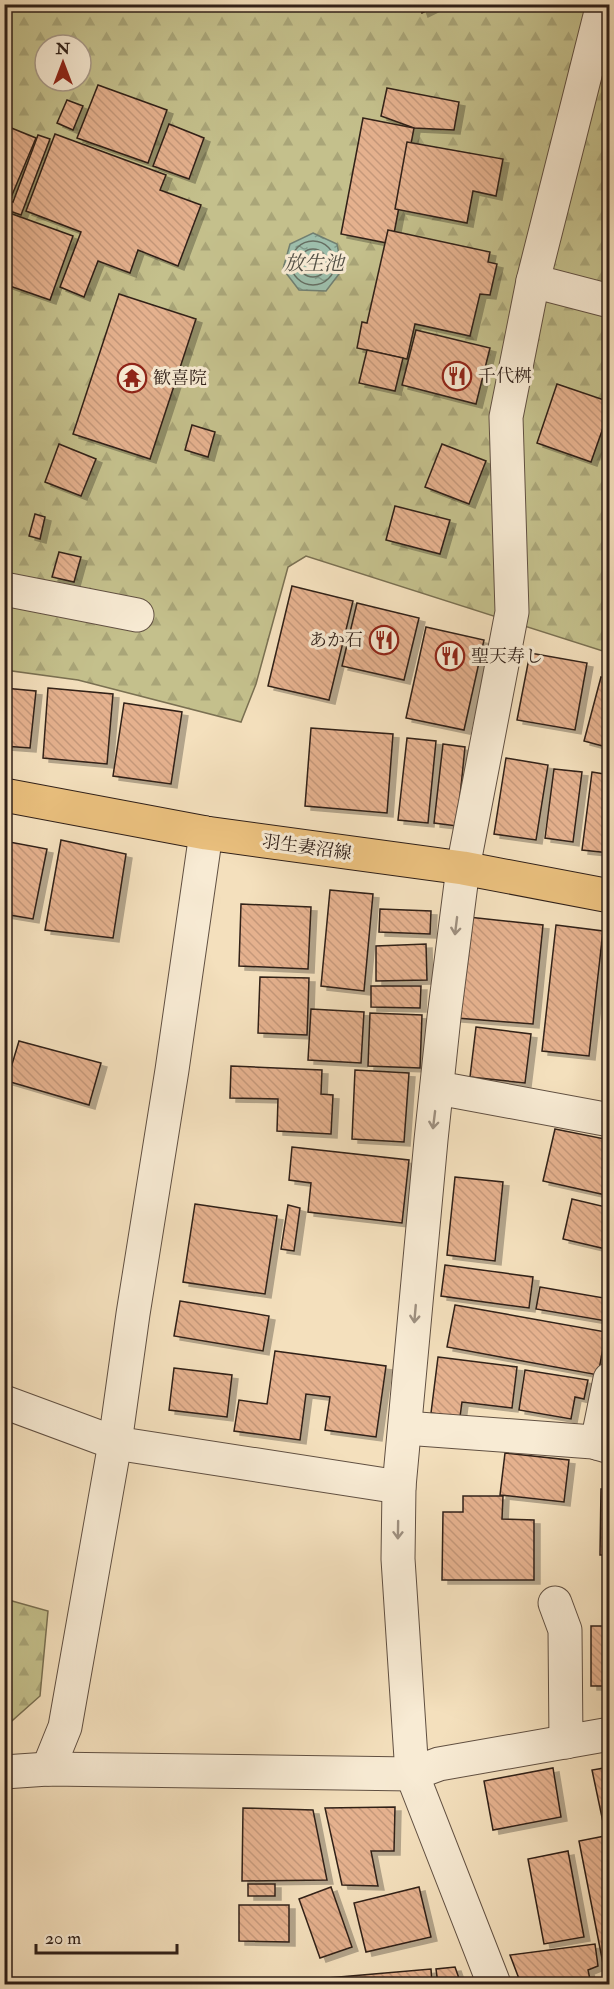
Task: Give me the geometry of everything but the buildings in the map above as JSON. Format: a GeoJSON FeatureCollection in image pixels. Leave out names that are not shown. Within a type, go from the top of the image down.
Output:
{"type":"FeatureCollection","features":[{"type":"Feature","properties":{"kind":"main road","name":"羽生妻沼線"},"geometry":{"type":"LineString","coordinates":[[4,795],[206,832],[463,868],[609,896]]}},
{"type":"Feature","properties":{"kind":"street"},"geometry":{"type":"LineString","coordinates":[[494,1984],[412,1774],[398,1559],[399,1487],[444,1017],[463,868],[512,612],[506,417],[533,281],[603,4]]}},
{"type":"Feature","properties":{"kind":"street"},"geometry":{"type":"LineString","coordinates":[[533,281],[609,301]]}},
{"type":"Feature","properties":{"kind":"street"},"geometry":{"type":"LineString","coordinates":[[4,588],[138,615]]}},
{"type":"Feature","properties":{"kind":"street"},"geometry":{"type":"LineString","coordinates":[[48,1769],[65,1727],[115,1443],[206,832]]}},
{"type":"Feature","properties":{"kind":"street"},"geometry":{"type":"LineString","coordinates":[[438,1088],[609,1120]]}},
{"type":"Feature","properties":{"kind":"street"},"geometry":{"type":"LineString","coordinates":[[405,1428],[603,1445],[609,1379]]}},
{"type":"Feature","properties":{"kind":"street"},"geometry":{"type":"LineString","coordinates":[[4,1402],[115,1443],[399,1487]]}},
{"type":"Feature","properties":{"kind":"street"},"geometry":{"type":"LineString","coordinates":[[555,1603],[565,1630],[566,1742]]}},
{"type":"Feature","properties":{"kind":"street"},"geometry":{"type":"LineString","coordinates":[[4,1772],[48,1769],[412,1774],[439,1764],[609,1734]]}},
{"type":"Feature","properties":{"kind":"green space"},"geometry":{"type":"Polygon","coordinates":[[[5,5],[609,5],[609,653],[306,556],[288,567],[256,684],[241,722],[78,680],[5,670],[5,5]]]}},
{"type":"Feature","properties":{"kind":"green space"},"geometry":{"type":"Polygon","coordinates":[[[5,1599],[48,1611],[40,1696],[5,1727],[5,1599]]]}},
{"type":"Feature","properties":{"kind":"water","name":"放生池"},"geometry":{"type":"Polygon","coordinates":[[[313,233],[337,244],[342,270],[326,291],[299,290],[283,269],[290,244],[313,233]]]}},
{"type":"Feature","properties":{"kind":"place","name":"千代桝"},"geometry":{"type":"Point","coordinates":[457,376]}},
{"type":"Feature","properties":{"kind":"place","name":"歓喜院"},"geometry":{"type":"Point","coordinates":[132,378]}},
{"type":"Feature","properties":{"kind":"place","name":"あか石"},"geometry":{"type":"Point","coordinates":[384,640]}},
{"type":"Feature","properties":{"kind":"place","name":"聖天寿し"},"geometry":{"type":"Point","coordinates":[450,656]}}]}
